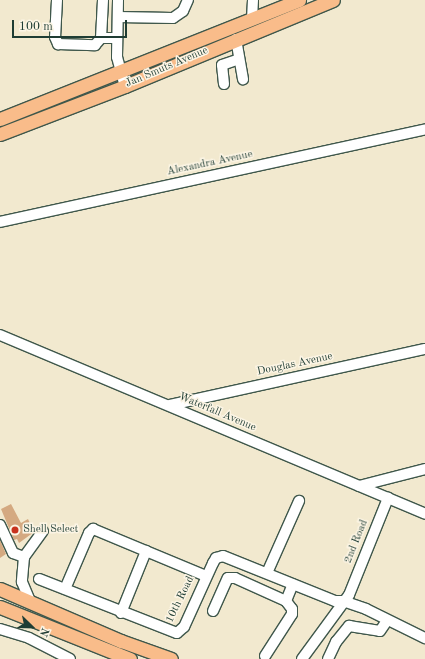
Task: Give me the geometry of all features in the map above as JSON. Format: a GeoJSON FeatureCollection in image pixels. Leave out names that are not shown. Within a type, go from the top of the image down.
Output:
{"type":"FeatureCollection","features":[{"type":"Feature","properties":{"kind":"main road","name":"Jan Smuts Avenue"},"geometry":{"type":"LineString","coordinates":[[0,134],[126,86],[236,39],[299,0]]}},
{"type":"Feature","properties":{"kind":"main road","name":"Jan Smuts Avenue"},"geometry":{"type":"LineString","coordinates":[[0,119],[252,18],[283,9],[333,0]]}},
{"type":"Feature","properties":{"kind":"main road"},"geometry":{"type":"LineString","coordinates":[[0,589],[120,641],[171,659]]}},
{"type":"Feature","properties":{"kind":"main road"},"geometry":{"type":"LineString","coordinates":[[0,607],[130,659]]}},
{"type":"Feature","properties":{"kind":"street"},"geometry":{"type":"LineString","coordinates":[[57,0],[55,37],[58,44],[95,45],[101,38],[103,0]]}},
{"type":"Feature","properties":{"kind":"street"},"geometry":{"type":"LineString","coordinates":[[118,0],[117,38],[120,72],[126,86]]}},
{"type":"Feature","properties":{"kind":"street"},"geometry":{"type":"LineString","coordinates":[[118,17],[173,18],[183,11],[188,0]]}},
{"type":"Feature","properties":{"kind":"street"},"geometry":{"type":"LineString","coordinates":[[252,18],[253,0]]}},
{"type":"Feature","properties":{"kind":"street"},"geometry":{"type":"LineString","coordinates":[[101,38],[117,38]]}},
{"type":"Feature","properties":{"kind":"street"},"geometry":{"type":"LineString","coordinates":[[236,39],[243,79]]}},
{"type":"Feature","properties":{"kind":"street"},"geometry":{"type":"LineString","coordinates":[[224,84],[222,65],[239,59]]}},
{"type":"Feature","properties":{"kind":"street","name":"Alexandra Avenue"},"geometry":{"type":"LineString","coordinates":[[0,222],[425,129]]}},
{"type":"Feature","properties":{"kind":"street","name":"Waterfall Avenue"},"geometry":{"type":"LineString","coordinates":[[0,335],[170,405],[425,514]]}},
{"type":"Feature","properties":{"kind":"street","name":"Douglas Avenue"},"geometry":{"type":"LineString","coordinates":[[170,405],[425,349]]}},
{"type":"Feature","properties":{"kind":"street"},"geometry":{"type":"LineString","coordinates":[[359,486],[425,469]]}},
{"type":"Feature","properties":{"kind":"street","name":"2nd Road"},"geometry":{"type":"LineString","coordinates":[[309,659],[343,602],[388,498]]}},
{"type":"Feature","properties":{"kind":"street"},"geometry":{"type":"LineString","coordinates":[[268,573],[299,501]]}},
{"type":"Feature","properties":{"kind":"street"},"geometry":{"type":"LineString","coordinates":[[0,525],[13,553],[24,557]]}},
{"type":"Feature","properties":{"kind":"street"},"geometry":{"type":"LineString","coordinates":[[65,590],[89,533],[93,529],[206,576]]}},
{"type":"Feature","properties":{"kind":"street"},"geometry":{"type":"LineString","coordinates":[[30,601],[22,582],[24,557],[43,531]]}},
{"type":"Feature","properties":{"kind":"street"},"geometry":{"type":"LineString","coordinates":[[121,613],[146,551]]}},
{"type":"Feature","properties":{"kind":"street","name":"10th Road"},"geometry":{"type":"LineString","coordinates":[[39,579],[174,633],[180,632],[216,558],[223,556],[293,584],[380,615],[389,623],[425,638]]}},
{"type":"Feature","properties":{"kind":"street"},"geometry":{"type":"LineString","coordinates":[[213,611],[228,578],[235,578],[286,601],[292,609],[292,614],[265,656]]}},
{"type":"Feature","properties":{"kind":"street"},"geometry":{"type":"LineString","coordinates":[[286,601],[293,584]]}},
{"type":"Feature","properties":{"kind":"street","name":"2nd Road"},"geometry":{"type":"LineString","coordinates":[[302,659],[343,602]]}},
{"type":"Feature","properties":{"kind":"street"},"geometry":{"type":"LineString","coordinates":[[328,659],[336,642],[349,626],[380,631],[389,623]]}},
{"type":"Feature","properties":{"kind":"street"},"geometry":{"type":"LineString","coordinates":[[0,629],[42,643],[70,659]]}},
{"type":"Feature","properties":{"kind":"building"},"geometry":{"type":"Polygon","coordinates":[[[11,504],[21,523],[28,519],[34,532],[19,543],[17,539],[14,540],[1,509],[11,504]]]}},
{"type":"Feature","properties":{"kind":"building"},"geometry":{"type":"Polygon","coordinates":[[[0,540],[6,554],[0,558],[0,540]]]}},
{"type":"Feature","properties":{"kind":"place","name":"Shell Select"},"geometry":{"type":"Point","coordinates":[15,530]}}]}
